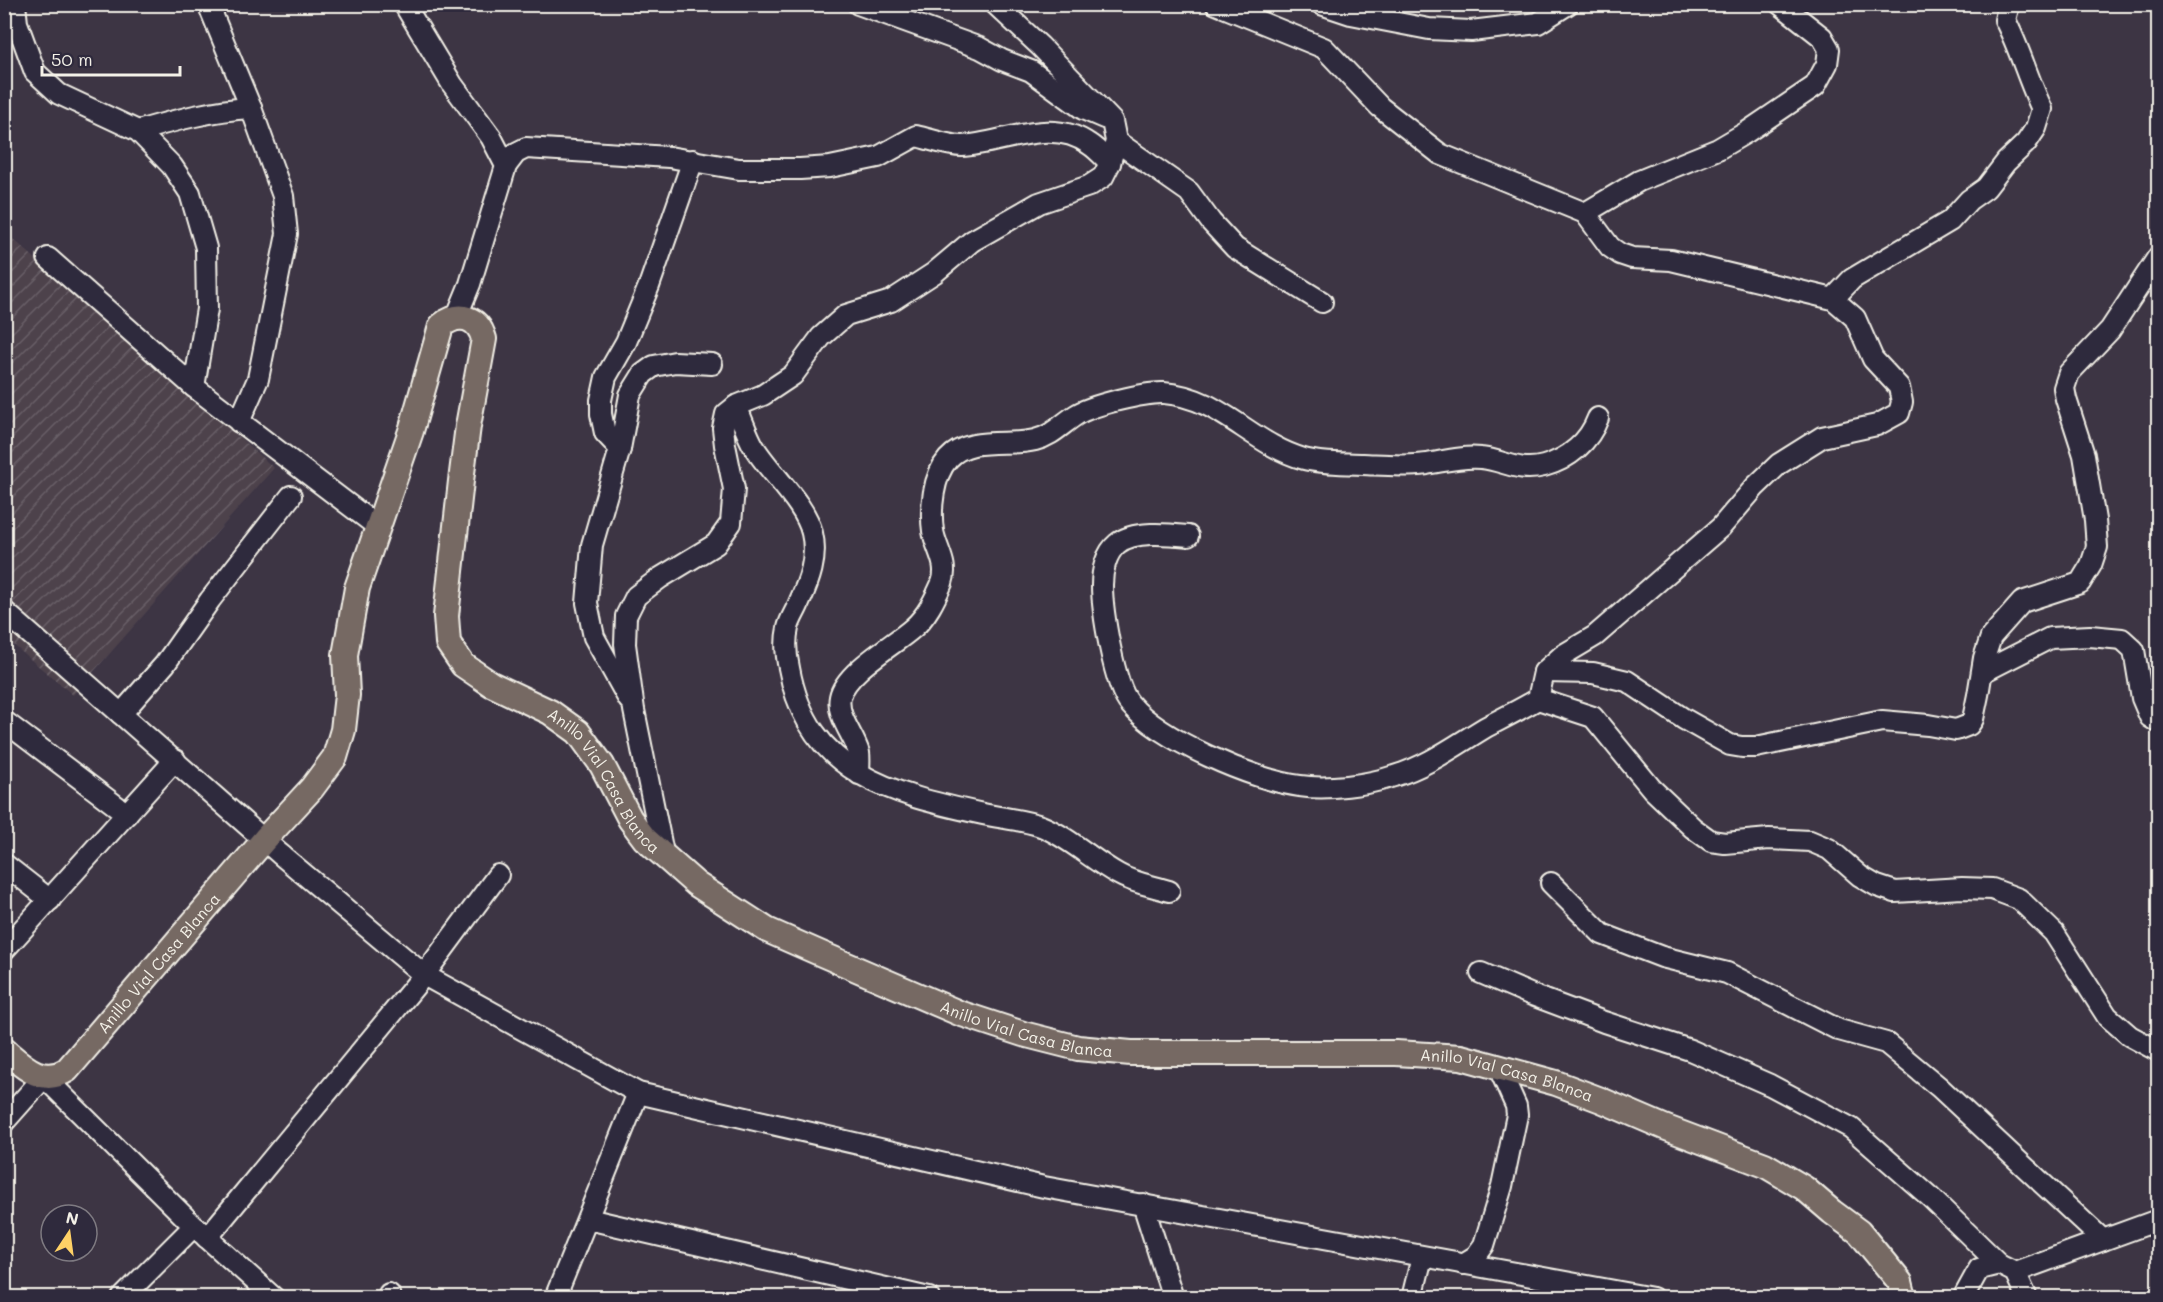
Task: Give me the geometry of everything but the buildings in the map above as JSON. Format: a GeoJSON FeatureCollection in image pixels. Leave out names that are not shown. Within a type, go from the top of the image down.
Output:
{"type":"FeatureCollection","features":[{"type":"Feature","properties":{"kind":"main road","name":"Anillo Vial Casa Blanca"},"geometry":{"type":"LineString","coordinates":[[44,1077],[60,1074],[74,1063],[265,839],[312,788],[335,757],[343,730],[347,695],[345,655],[357,588],[411,431],[441,326],[456,318],[465,318],[475,322],[481,329],[484,339],[468,426],[461,481],[446,616],[448,643],[463,665],[491,684],[550,712],[578,732],[602,765],[630,819],[645,839],[696,884],[767,930],[959,1013],[1023,1034],[1078,1048],[1131,1053],[1396,1053],[1461,1057],[1568,1087],[1664,1127],[1766,1165],[1804,1188],[1859,1232],[1900,1282],[1904,1298]]}},
{"type":"Feature","properties":{"kind":"main road"},"geometry":{"type":"LineString","coordinates":[[4,1050],[24,1066],[44,1077]]}},
{"type":"Feature","properties":{"kind":"street"},"geometry":{"type":"LineString","coordinates":[[15,4],[17,23],[36,72],[59,94],[138,131],[172,166],[190,193],[206,248],[207,309],[194,387]]}},
{"type":"Feature","properties":{"kind":"street"},"geometry":{"type":"LineString","coordinates":[[208,4],[284,195],[287,234],[258,379],[239,422]]}},
{"type":"Feature","properties":{"kind":"street"},"geometry":{"type":"LineString","coordinates":[[404,4],[452,84],[491,137],[506,166]]}},
{"type":"Feature","properties":{"kind":"street"},"geometry":{"type":"LineString","coordinates":[[858,4],[980,48],[1002,60],[1031,71],[1114,131],[1189,192],[1211,222],[1235,248],[1322,302]]}},
{"type":"Feature","properties":{"kind":"street"},"geometry":{"type":"LineString","coordinates":[[664,858],[634,710],[625,644],[626,616],[636,596],[660,578],[716,544],[731,523],[734,489],[723,428],[726,414],[736,406],[763,395],[793,375],[821,337],[846,315],[891,301],[934,273],[972,241],[1040,203],[1089,186],[1103,177],[1110,162],[1114,131],[1041,46],[995,4]]}},
{"type":"Feature","properties":{"kind":"street"},"geometry":{"type":"LineString","coordinates":[[1216,4],[1324,48],[1380,107],[1440,154],[1585,213],[1610,246],[1620,254],[1632,258],[1671,260],[1833,299],[1855,318],[1873,359],[1899,387],[1902,402],[1899,413],[1877,425],[1822,437],[1779,464],[1755,487],[1721,527],[1595,636],[1563,655],[1544,672],[1538,699]]}},
{"type":"Feature","properties":{"kind":"street"},"geometry":{"type":"LineString","coordinates":[[1321,4],[1351,14],[1429,29],[1471,31],[1538,23],[1568,4]]}},
{"type":"Feature","properties":{"kind":"street"},"geometry":{"type":"LineString","coordinates":[[1585,213],[1639,181],[1718,149],[1815,86],[1827,64],[1829,49],[1822,38],[1780,4]]}},
{"type":"Feature","properties":{"kind":"street"},"geometry":{"type":"LineString","coordinates":[[1833,299],[1852,279],[1950,221],[1969,200],[1986,188],[2006,162],[2026,143],[2036,128],[2043,109],[2033,90],[2019,48],[2005,20],[2009,4]]}},
{"type":"Feature","properties":{"kind":"street"},"geometry":{"type":"LineString","coordinates":[[138,131],[224,109],[251,108]]}},
{"type":"Feature","properties":{"kind":"street"},"geometry":{"type":"LineString","coordinates":[[456,318],[470,284],[506,166],[516,153],[526,148],[693,160],[739,169],[830,167],[878,157],[916,136],[960,146],[1056,131],[1088,143],[1110,162]]}},
{"type":"Feature","properties":{"kind":"street"},"geometry":{"type":"LineString","coordinates":[[620,449],[605,433],[601,414],[601,400],[606,377],[626,342],[649,286],[693,160]]}},
{"type":"Feature","properties":{"kind":"street"},"geometry":{"type":"LineString","coordinates":[[1544,672],[1593,674],[1627,681],[1702,729],[1730,745],[1742,747],[1756,747],[1882,722],[1928,725],[1956,730],[1969,725],[1973,718],[1984,658],[1991,637],[2022,602],[2080,582],[2091,565],[2097,547],[2096,520],[2084,455],[2064,388],[2068,373],[2110,330],[2158,256]]}},
{"type":"Feature","properties":{"kind":"street"},"geometry":{"type":"LineString","coordinates":[[48,258],[194,387],[378,527]]}},
{"type":"Feature","properties":{"kind":"street"},"geometry":{"type":"LineString","coordinates":[[634,710],[594,638],[586,603],[592,544],[620,449],[630,395],[642,374],[654,366],[675,363],[712,364]]}},
{"type":"Feature","properties":{"kind":"street"},"geometry":{"type":"LineString","coordinates":[[859,774],[859,754],[839,702],[841,692],[868,663],[913,628],[934,600],[945,571],[933,532],[933,493],[942,466],[950,456],[970,446],[983,442],[1012,444],[1037,440],[1057,430],[1089,408],[1162,393],[1203,402],[1218,409],[1254,436],[1303,459],[1338,464],[1403,466],[1450,459],[1482,458],[1514,467],[1531,468],[1545,466],[1576,450],[1589,437],[1598,418]]}},
{"type":"Feature","properties":{"kind":"street"},"geometry":{"type":"LineString","coordinates":[[736,406],[753,446],[793,498],[812,532],[814,552],[812,570],[788,626],[786,652],[789,672],[798,701],[811,728],[833,756],[859,774],[894,790],[940,805],[1041,826],[1120,876],[1169,891]]}},
{"type":"Feature","properties":{"kind":"street"},"geometry":{"type":"LineString","coordinates":[[122,714],[165,664],[204,608],[291,496]]}},
{"type":"Feature","properties":{"kind":"street"},"geometry":{"type":"LineString","coordinates":[[1188,536],[1151,533],[1118,543],[1107,556],[1102,584],[1104,612],[1116,670],[1128,702],[1146,720],[1178,740],[1219,761],[1259,776],[1298,786],[1320,788],[1394,776],[1446,753],[1485,728],[1538,699],[1593,717],[1652,789],[1692,828],[1711,841],[1725,843],[1769,840],[1810,841],[1829,849],[1860,876],[1877,886],[1895,892],[1962,888],[1992,889],[2019,899],[2054,933],[2107,1016],[2130,1036],[2158,1051]]}},
{"type":"Feature","properties":{"kind":"street"},"geometry":{"type":"LineString","coordinates":[[4,611],[280,854],[424,975],[638,1093],[1044,1187],[1653,1298]]}},
{"type":"Feature","properties":{"kind":"street"},"geometry":{"type":"LineString","coordinates":[[1983,672],[2050,638],[2090,636],[2122,639],[2134,650],[2142,698],[2150,717],[2158,722]]}},
{"type":"Feature","properties":{"kind":"street"},"geometry":{"type":"LineString","coordinates":[[4,721],[127,814]]}},
{"type":"Feature","properties":{"kind":"street"},"geometry":{"type":"LineString","coordinates":[[4,950],[175,760]]}},
{"type":"Feature","properties":{"kind":"street"},"geometry":{"type":"LineString","coordinates":[[4,864],[50,900]]}},
{"type":"Feature","properties":{"kind":"street"},"geometry":{"type":"LineString","coordinates":[[122,1298],[201,1232],[424,975],[498,875]]}},
{"type":"Feature","properties":{"kind":"street"},"geometry":{"type":"LineString","coordinates":[[1551,883],[1602,934],[1662,957],[1727,973],[1839,1030],[1886,1043],[1939,1087],[2103,1240]]}},
{"type":"Feature","properties":{"kind":"street"},"geometry":{"type":"LineString","coordinates":[[1481,973],[1594,1018],[1690,1050],[1770,1085],[1851,1128],[2007,1268],[2027,1298]]}},
{"type":"Feature","properties":{"kind":"street"},"geometry":{"type":"LineString","coordinates":[[1463,1264],[1476,1256],[1484,1245],[1502,1186],[1518,1115],[1498,1066]]}},
{"type":"Feature","properties":{"kind":"street"},"geometry":{"type":"LineString","coordinates":[[4,1122],[44,1077],[201,1232],[274,1298]]}},
{"type":"Feature","properties":{"kind":"street"},"geometry":{"type":"LineString","coordinates":[[555,1298],[638,1093]]}},
{"type":"Feature","properties":{"kind":"street"},"geometry":{"type":"LineString","coordinates":[[1143,1204],[1173,1298]]}},
{"type":"Feature","properties":{"kind":"street"},"geometry":{"type":"LineString","coordinates":[[588,1220],[929,1298]]}},
{"type":"Feature","properties":{"kind":"street"},"geometry":{"type":"LineString","coordinates":[[1963,1298],[1979,1269],[2007,1268],[2103,1240],[2158,1220]]}},
{"type":"Feature","properties":{"kind":"street"},"geometry":{"type":"LineString","coordinates":[[1412,1298],[1422,1257]]}},
{"type":"Feature","properties":{"kind":"shaded area"},"geometry":{"type":"Polygon","coordinates":[[[4,231],[274,468],[73,695],[5,638],[4,231]]]}}]}
